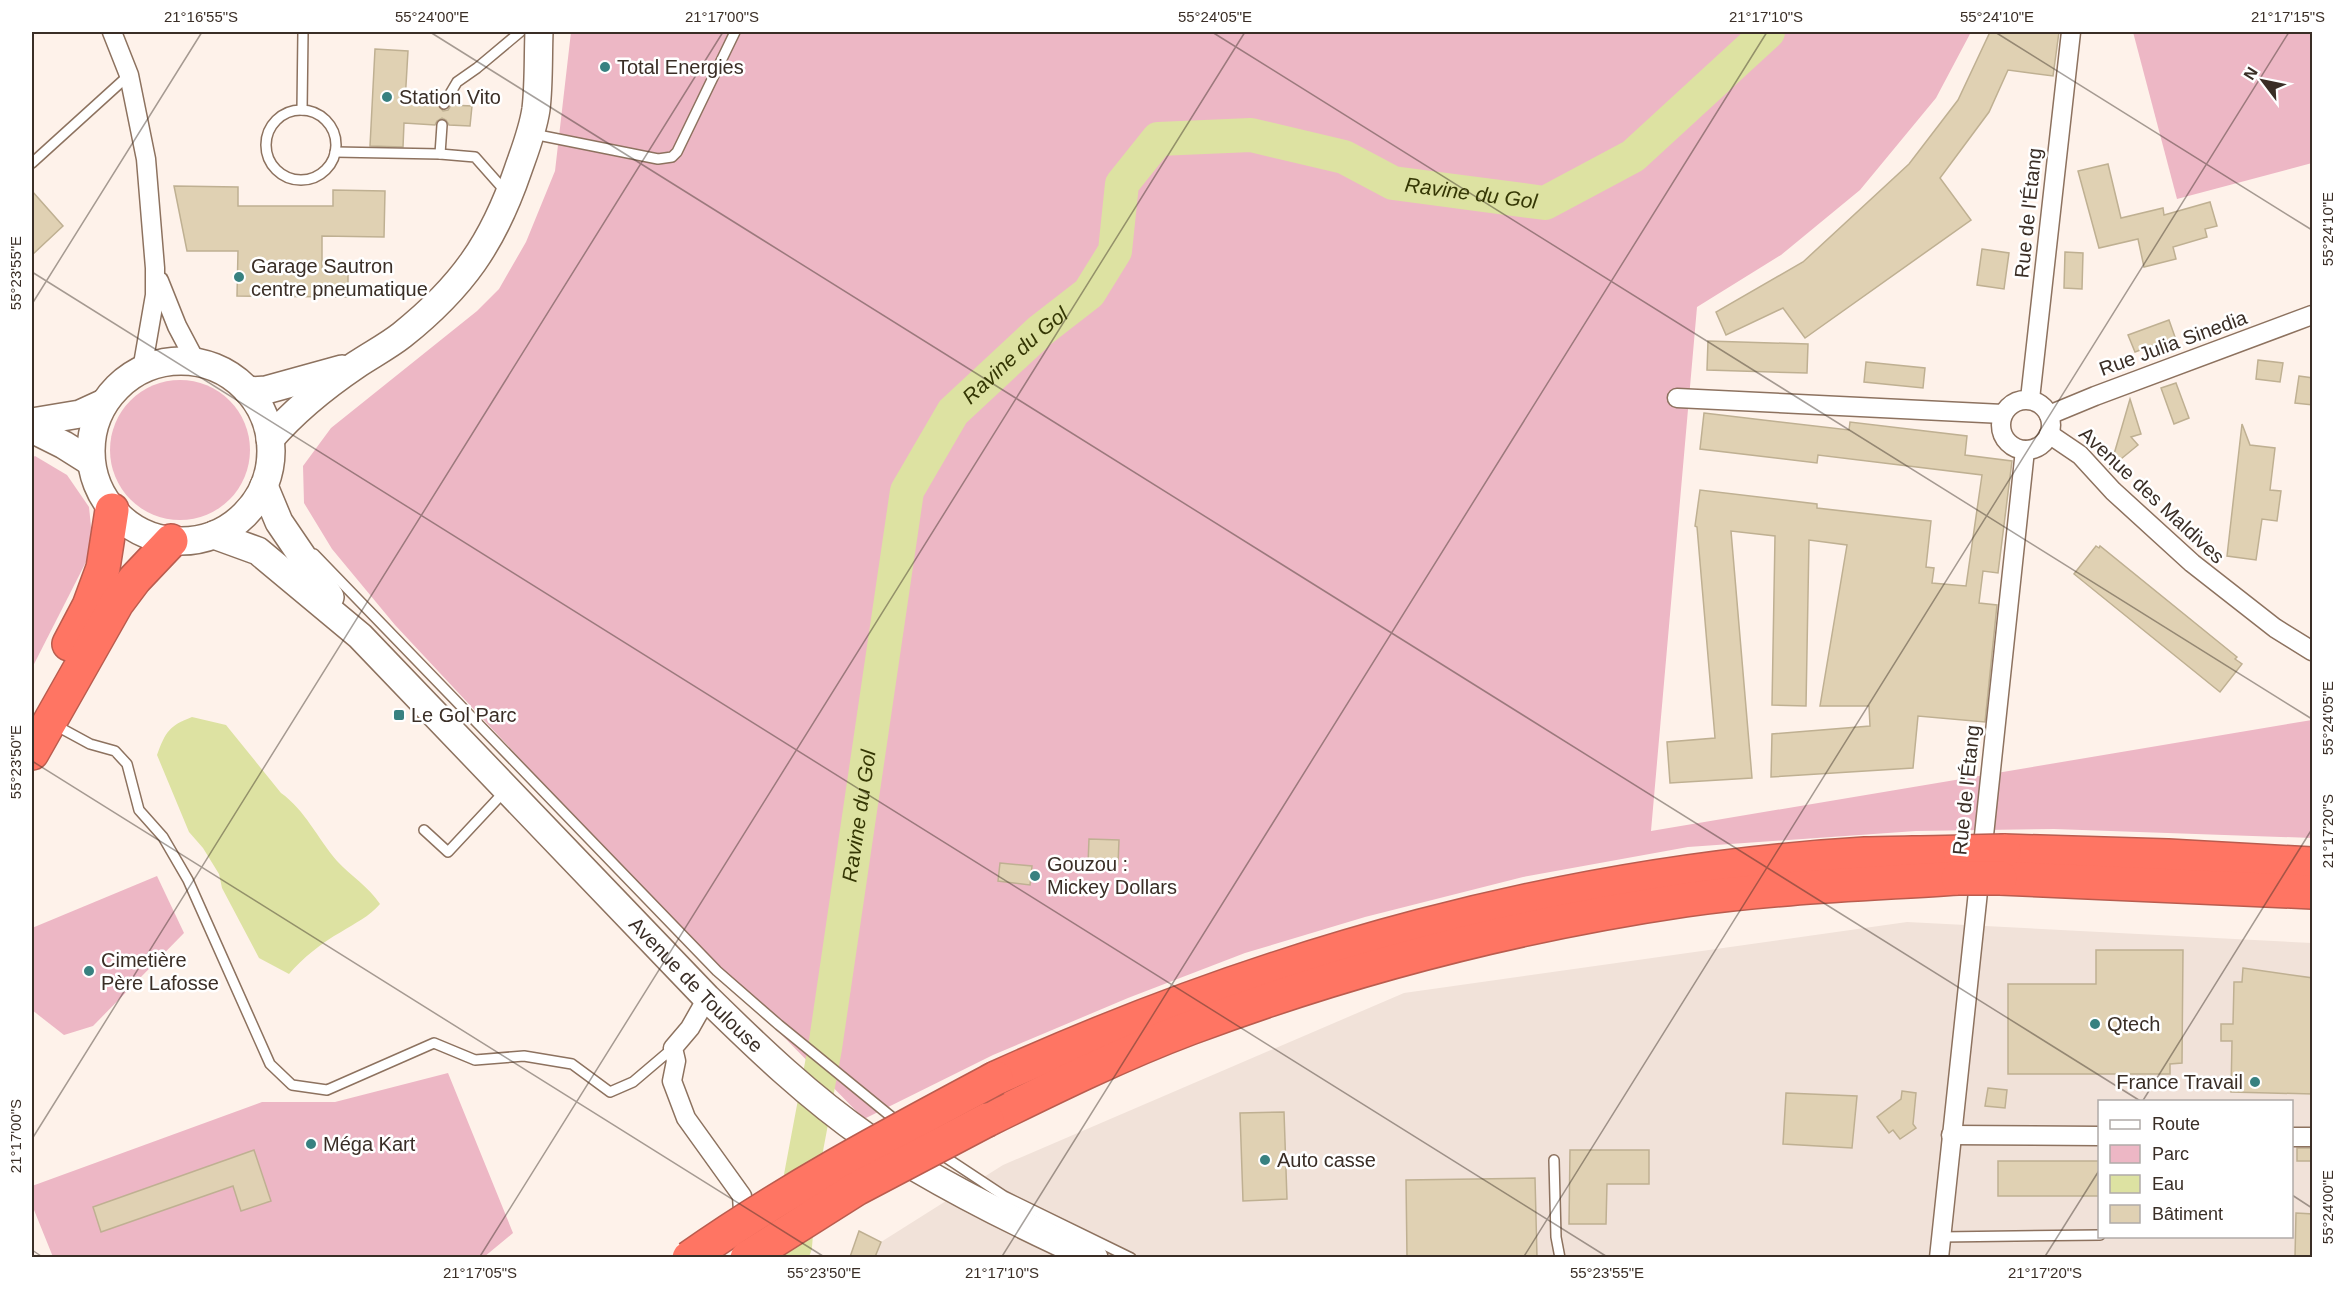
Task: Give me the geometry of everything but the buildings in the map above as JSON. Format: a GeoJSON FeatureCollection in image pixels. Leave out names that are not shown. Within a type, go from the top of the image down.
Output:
{"type":"FeatureCollection","features":[{"type":"Feature","properties":{"kind":"highway"},"geometry":{"type":"LineString","coordinates":[[32,753],[40,718],[89,606],[106,557],[112,510]]}},
{"type":"Feature","properties":{"kind":"highway"},"geometry":{"type":"LineString","coordinates":[[40,718],[117,603],[135,579],[171,541]]}},
{"type":"Feature","properties":{"kind":"highway"},"geometry":{"type":"LineString","coordinates":[[689,1257],[728,1230],[847,1157],[996,1078],[1068,1045],[1145,1015],[1286,965],[1370,939],[1505,905],[1671,875],[1758,864],[1865,854],[1959,865]]}},
{"type":"Feature","properties":{"kind":"highway"},"geometry":{"type":"LineString","coordinates":[[745,1257],[856,1190],[1075,1076],[1189,1028],[1316,984],[1434,950],[1517,930],[1686,900],[1810,887],[1959,865],[2168,856],[2313,864]]}},
{"type":"Feature","properties":{"kind":"highway"},"geometry":{"type":"LineString","coordinates":[[2002,864],[2313,892]]}},
{"type":"Feature","properties":{"kind":"main road"},"geometry":{"type":"LineString","coordinates":[[270,439],[290,416],[355,366],[401,336],[445,297],[475,263],[509,196],[531,134],[536,109],[539,32]]}},
{"type":"Feature","properties":{"kind":"main road"},"geometry":{"type":"LineString","coordinates":[[196,362],[225,372],[248,391],[259,405],[270,439],[270,463],[264,486],[252,506],[235,523],[214,535],[200,539],[171,541],[154,538],[139,531],[112,510],[95,480],[91,462],[93,432],[104,403],[121,384],[142,370],[159,363],[196,362]]}},
{"type":"Feature","properties":{"kind":"main road"},"geometry":{"type":"LineString","coordinates":[[248,391],[266,390],[355,366]]}},
{"type":"Feature","properties":{"kind":"main road"},"geometry":{"type":"LineString","coordinates":[[32,422],[80,414],[104,403]]}},
{"type":"Feature","properties":{"kind":"main road"},"geometry":{"type":"LineString","coordinates":[[32,429],[91,462]]}},
{"type":"Feature","properties":{"kind":"main road","name":"Avenue de Toulouse"},"geometry":{"type":"LineString","coordinates":[[264,486],[279,522],[316,578],[360,636]]}},
{"type":"Feature","properties":{"kind":"main road","name":"Avenue de Toulouse"},"geometry":{"type":"LineString","coordinates":[[214,535],[258,551],[360,636],[707,998],[778,1067],[869,1139],[965,1196],[1015,1222],[1094,1257]]}},
{"type":"Feature","properties":{"kind":"street"},"geometry":{"type":"LineString","coordinates":[[112,32],[129,75],[146,159],[155,268],[154,305],[142,370]]}},
{"type":"Feature","properties":{"kind":"street","name":"Rue de l'Étang"},"geometry":{"type":"LineString","coordinates":[[2030,399],[2071,32]]}},
{"type":"Feature","properties":{"kind":"street"},"geometry":{"type":"LineString","coordinates":[[155,268],[169,308],[196,362]]}},
{"type":"Feature","properties":{"kind":"street","name":"Rue Julia Sinedia"},"geometry":{"type":"LineString","coordinates":[[2049,415],[2313,315]]}},
{"type":"Feature","properties":{"kind":"street"},"geometry":{"type":"LineString","coordinates":[[1677,398],[2002,414]]}},
{"type":"Feature","properties":{"kind":"street"},"geometry":{"type":"LineString","coordinates":[[2030,399],[2044,407],[2049,415],[2051,424],[2049,434],[2036,448],[2025,450],[2015,448],[2003,436],[2000,426],[2002,414],[2019,400],[2030,399]]}},
{"type":"Feature","properties":{"kind":"street","name":"Avenue des Maldives"},"geometry":{"type":"LineString","coordinates":[[2049,434],[2080,455],[2113,491],[2192,564],[2275,628],[2313,651]]}},
{"type":"Feature","properties":{"kind":"street","name":"Rue de l'Étang"},"geometry":{"type":"LineString","coordinates":[[1939,1257],[2025,450]]}},
{"type":"Feature","properties":{"kind":"street"},"geometry":{"type":"LineString","coordinates":[[707,998],[690,1028],[673,1048],[676,1061],[672,1082],[686,1118],[742,1196],[745,1257]]}},
{"type":"Feature","properties":{"kind":"street"},"geometry":{"type":"LineString","coordinates":[[1952,1135],[2098,1136]]}},
{"type":"Feature","properties":{"kind":"street"},"geometry":{"type":"LineString","coordinates":[[2293,1137],[2313,1137]]}},
{"type":"Feature","properties":{"kind":"lane"},"geometry":{"type":"LineString","coordinates":[[302,110],[303,32]]}},
{"type":"Feature","properties":{"kind":"lane"},"geometry":{"type":"LineString","coordinates":[[444,105],[457,82],[520,32]]}},
{"type":"Feature","properties":{"kind":"lane"},"geometry":{"type":"LineString","coordinates":[[531,134],[658,159],[672,157],[677,152],[735,32]]}},
{"type":"Feature","properties":{"kind":"lane"},"geometry":{"type":"LineString","coordinates":[[32,162],[129,75]]}},
{"type":"Feature","properties":{"kind":"lane"},"geometry":{"type":"LineString","coordinates":[[290,111],[312,111],[328,123],[335,142],[334,152],[326,168],[311,178],[299,180],[277,171],[266,150],[267,138],[271,126],[279,117],[290,111]]}},
{"type":"Feature","properties":{"kind":"lane"},"geometry":{"type":"LineString","coordinates":[[440,154],[442,125]]}},
{"type":"Feature","properties":{"kind":"lane"},"geometry":{"type":"LineString","coordinates":[[334,152],[475,157],[509,196]]}},
{"type":"Feature","properties":{"kind":"lane"},"geometry":{"type":"LineString","coordinates":[[279,522],[327,566],[717,971],[796,1040],[915,1135]]}},
{"type":"Feature","properties":{"kind":"lane"},"geometry":{"type":"LineString","coordinates":[[40,718],[90,744],[115,751],[127,764],[139,810],[163,837],[188,880],[270,1064],[292,1085],[327,1090],[434,1043],[475,1060],[524,1056],[572,1064],[610,1092],[633,1082],[673,1048]]}},
{"type":"Feature","properties":{"kind":"lane"},"geometry":{"type":"LineString","coordinates":[[424,830],[448,852],[507,789]]}},
{"type":"Feature","properties":{"kind":"lane"},"geometry":{"type":"LineString","coordinates":[[924,1142],[951,1163],[1004,1196],[1131,1257]]}},
{"type":"Feature","properties":{"kind":"lane"},"geometry":{"type":"LineString","coordinates":[[1554,1160],[1556,1237],[1560,1257]]}},
{"type":"Feature","properties":{"kind":"lane"},"geometry":{"type":"LineString","coordinates":[[1941,1237],[2098,1235]]}},
{"type":"Feature","properties":{"kind":"shaded area"},"geometry":{"type":"Polygon","coordinates":[[[1907,922],[2312,943],[2312,1257],[861,1258],[881,1242],[1003,1165],[1404,993],[1907,922]]]}},
{"type":"Feature","properties":{"kind":"green space"},"geometry":{"type":"Polygon","coordinates":[[[571,32],[923,32],[924,34],[929,32],[1971,32],[1936,98],[1860,190],[1781,255],[1697,307],[1651,831],[2312,720],[2312,838],[2054,829],[1916,831],[1688,847],[1523,877],[1365,917],[1245,953],[1128,998],[993,1055],[864,1119],[697,948],[395,625],[332,549],[304,503],[303,466],[331,428],[477,311],[499,289],[526,242],[555,171],[571,32]]]}},
{"type":"Feature","properties":{"kind":"green space"},"geometry":{"type":"Polygon","coordinates":[[[2133,32],[2312,32],[2312,163],[2177,199],[2133,32]]]}},
{"type":"Feature","properties":{"kind":"green space"},"geometry":{"type":"Polygon","coordinates":[[[180,380],[207,386],[219,392],[229,401],[238,411],[244,423],[250,450],[244,477],[238,489],[229,499],[219,508],[207,514],[180,520],[153,514],[141,508],[131,499],[122,489],[116,477],[110,450],[116,423],[122,411],[131,401],[141,392],[153,386],[180,380]]]}},
{"type":"Feature","properties":{"kind":"green space"},"geometry":{"type":"Polygon","coordinates":[[[35,456],[67,475],[89,507],[92,536],[87,560],[32,668],[32,458],[35,456]]]}},
{"type":"Feature","properties":{"kind":"green space","name":"Cimetière Père Lafosse"},"geometry":{"type":"Polygon","coordinates":[[[157,876],[184,933],[93,1026],[64,1035],[32,1010],[32,928],[157,876]]]}},
{"type":"Feature","properties":{"kind":"green space","name":"Méga Kart"},"geometry":{"type":"Polygon","coordinates":[[[448,1073],[513,1233],[484,1257],[53,1257],[32,1205],[32,1186],[262,1102],[335,1102],[448,1073]]]}},
{"type":"Feature","properties":{"kind":"water"},"geometry":{"type":"Polygon","coordinates":[[[192,717],[226,725],[281,793],[304,816],[337,861],[371,892],[380,904],[367,916],[319,946],[289,974],[259,958],[222,888],[219,874],[203,848],[189,832],[157,755],[169,730],[192,717]]]}},
{"type":"Feature","properties":{"kind":"waterway","name":"Ravine du Gol"},"geometry":{"type":"LineString","coordinates":[[790,1258],[795,1246],[801,1176],[825,1048],[907,491],[953,412],[1040,331],[1089,293],[1115,251],[1122,184],[1158,139],[1251,135],[1344,157],[1393,183],[1545,203],[1633,156],[1768,32]]}},
{"type":"Feature","properties":{"kind":"place","name":"Total Energies"},"geometry":{"type":"Point","coordinates":[605,67]}},
{"type":"Feature","properties":{"kind":"place","name":"Station Vito"},"geometry":{"type":"Point","coordinates":[387,97]}},
{"type":"Feature","properties":{"kind":"place","name":"Garage Sautron centre pneumatique"},"geometry":{"type":"Point","coordinates":[239,277]}},
{"type":"Feature","properties":{"kind":"place","name":"Le Gol Parc"},"geometry":{"type":"Point","coordinates":[399,715]}},
{"type":"Feature","properties":{"kind":"place","name":"Gouzou : Mickey Dollars"},"geometry":{"type":"Point","coordinates":[1035,876]}},
{"type":"Feature","properties":{"kind":"place","name":"Cimetière Père Lafosse"},"geometry":{"type":"Point","coordinates":[89,971]}},
{"type":"Feature","properties":{"kind":"place","name":"Qtech"},"geometry":{"type":"Point","coordinates":[2095,1024]}},
{"type":"Feature","properties":{"kind":"place","name":"France Travail"},"geometry":{"type":"Point","coordinates":[2255,1082]}},
{"type":"Feature","properties":{"kind":"place","name":"Méga Kart"},"geometry":{"type":"Point","coordinates":[311,1144]}},
{"type":"Feature","properties":{"kind":"place","name":"Auto casse"},"geometry":{"type":"Point","coordinates":[1265,1160]}}]}
